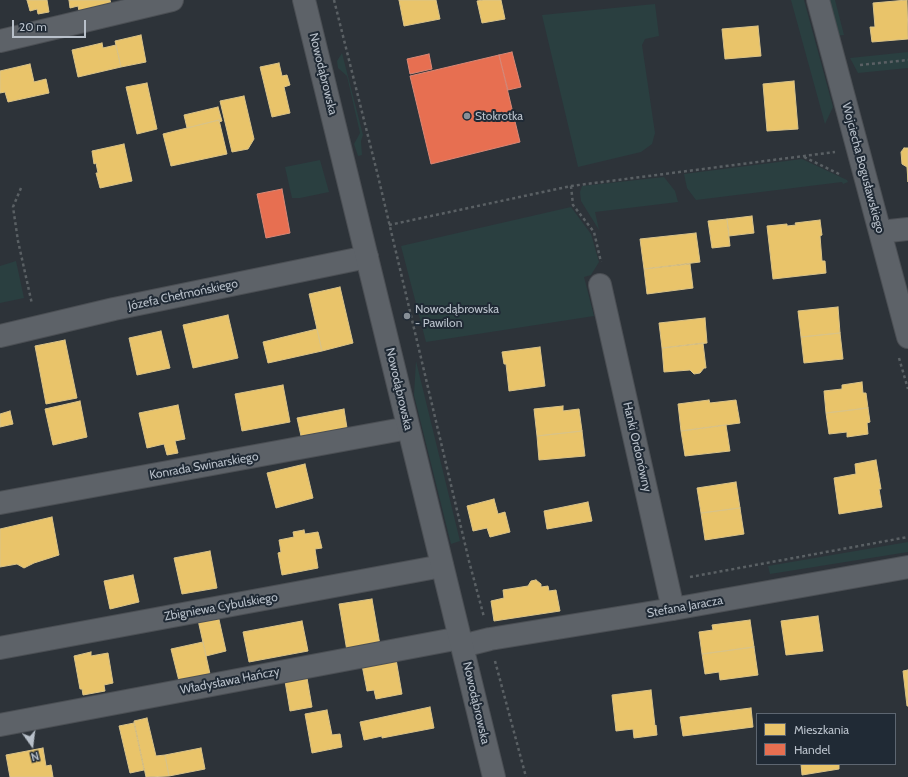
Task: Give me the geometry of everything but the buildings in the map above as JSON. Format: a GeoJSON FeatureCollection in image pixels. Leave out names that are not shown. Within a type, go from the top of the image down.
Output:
{"type":"FeatureCollection","features":[{"type":"Feature","properties":{"kind":"street"},"geometry":{"type":"LineString","coordinates":[[0,41],[172,0]]}},
{"type":"Feature","properties":{"kind":"street","name":"Nowodąbrowska"},"geometry":{"type":"LineString","coordinates":[[304,0],[494,777]]}},
{"type":"Feature","properties":{"kind":"street","name":"Wojciecha Bogusławskiego"},"geometry":{"type":"LineString","coordinates":[[818,0],[908,337]]}},
{"type":"Feature","properties":{"kind":"street"},"geometry":{"type":"LineString","coordinates":[[880,232],[908,229]]}},
{"type":"Feature","properties":{"kind":"street","name":"Józefa Chełmońskiego"},"geometry":{"type":"LineString","coordinates":[[0,336],[114,309],[367,257]]}},
{"type":"Feature","properties":{"kind":"street","name":"Hanki Ordonówny"},"geometry":{"type":"LineString","coordinates":[[600,285],[673,609]]}},
{"type":"Feature","properties":{"kind":"street","name":"Konrada Swinarskiego"},"geometry":{"type":"LineString","coordinates":[[0,503],[408,428]]}},
{"type":"Feature","properties":{"kind":"street","name":"Zbigniewa Cybulskiego"},"geometry":{"type":"LineString","coordinates":[[0,648],[442,566]]}},
{"type":"Feature","properties":{"kind":"street","name":"Stefana Jaracza"},"geometry":{"type":"LineString","coordinates":[[461,642],[490,639],[673,609],[908,567]]}},
{"type":"Feature","properties":{"kind":"street","name":"Władysława Hańczy"},"geometry":{"type":"LineString","coordinates":[[0,725],[461,642]]}},
{"type":"Feature","properties":{"kind":"path"},"geometry":{"type":"LineString","coordinates":[[334,0],[390,225],[469,562],[526,777]]}},
{"type":"Feature","properties":{"kind":"path"},"geometry":{"type":"LineString","coordinates":[[836,68],[908,60]]}},
{"type":"Feature","properties":{"kind":"path"},"geometry":{"type":"LineString","coordinates":[[390,225],[571,186],[858,149]]}},
{"type":"Feature","properties":{"kind":"path"},"geometry":{"type":"LineString","coordinates":[[803,156],[845,177]]}},
{"type":"Feature","properties":{"kind":"path"},"geometry":{"type":"LineString","coordinates":[[571,186],[573,205],[594,232],[601,262],[600,285]]}},
{"type":"Feature","properties":{"kind":"path"},"geometry":{"type":"LineString","coordinates":[[21,188],[13,207],[18,241],[37,327]]}},
{"type":"Feature","properties":{"kind":"path"},"geometry":{"type":"LineString","coordinates":[[667,582],[908,537]]}},
{"type":"Feature","properties":{"kind":"green space"},"geometry":{"type":"Polygon","coordinates":[[[791,0],[804,0],[833,107],[825,124],[791,0]]]}},
{"type":"Feature","properties":{"kind":"green space"},"geometry":{"type":"Polygon","coordinates":[[[826,0],[835,0],[844,35],[835,36],[826,0]]]}},
{"type":"Feature","properties":{"kind":"green space"},"geometry":{"type":"Polygon","coordinates":[[[655,4],[659,36],[645,39],[642,45],[655,133],[652,144],[641,152],[578,167],[542,15],[655,4]]]}},
{"type":"Feature","properties":{"kind":"green space"},"geometry":{"type":"Polygon","coordinates":[[[908,52],[908,68],[858,73],[850,58],[908,52]]]}},
{"type":"Feature","properties":{"kind":"green space"},"geometry":{"type":"Polygon","coordinates":[[[342,53],[363,135],[361,141],[362,155],[358,156],[354,144],[360,133],[347,76],[338,68],[337,61],[342,53]]]}},
{"type":"Feature","properties":{"kind":"green space"},"geometry":{"type":"Polygon","coordinates":[[[802,159],[847,180],[848,182],[843,184],[842,182],[696,200],[687,188],[684,174],[802,159]]]}},
{"type":"Feature","properties":{"kind":"green space"},"geometry":{"type":"Polygon","coordinates":[[[320,160],[329,192],[300,198],[292,198],[285,167],[320,160]]]}},
{"type":"Feature","properties":{"kind":"green space"},"geometry":{"type":"Polygon","coordinates":[[[664,177],[675,191],[678,202],[595,212],[599,230],[581,201],[580,192],[582,186],[664,177]]]}},
{"type":"Feature","properties":{"kind":"green space"},"geometry":{"type":"Polygon","coordinates":[[[571,207],[591,234],[599,262],[591,275],[584,277],[594,316],[426,342],[401,246],[571,207]]]}},
{"type":"Feature","properties":{"kind":"green space"},"geometry":{"type":"Polygon","coordinates":[[[16,261],[24,298],[0,303],[0,266],[16,261]]]}},
{"type":"Feature","properties":{"kind":"green space"},"geometry":{"type":"Polygon","coordinates":[[[416,361],[460,541],[451,544],[414,395],[416,361]]]}},
{"type":"Feature","properties":{"kind":"green space"},"geometry":{"type":"Polygon","coordinates":[[[908,542],[908,552],[770,574],[768,566],[908,542]]]}},
{"type":"Feature","properties":{"kind":"place","name":"Stokrotka"},"geometry":{"type":"Point","coordinates":[467,116]}},
{"type":"Feature","properties":{"kind":"place","name":"Nowodąbrowska - Pawilon"},"geometry":{"type":"Point","coordinates":[407,316]}}]}
